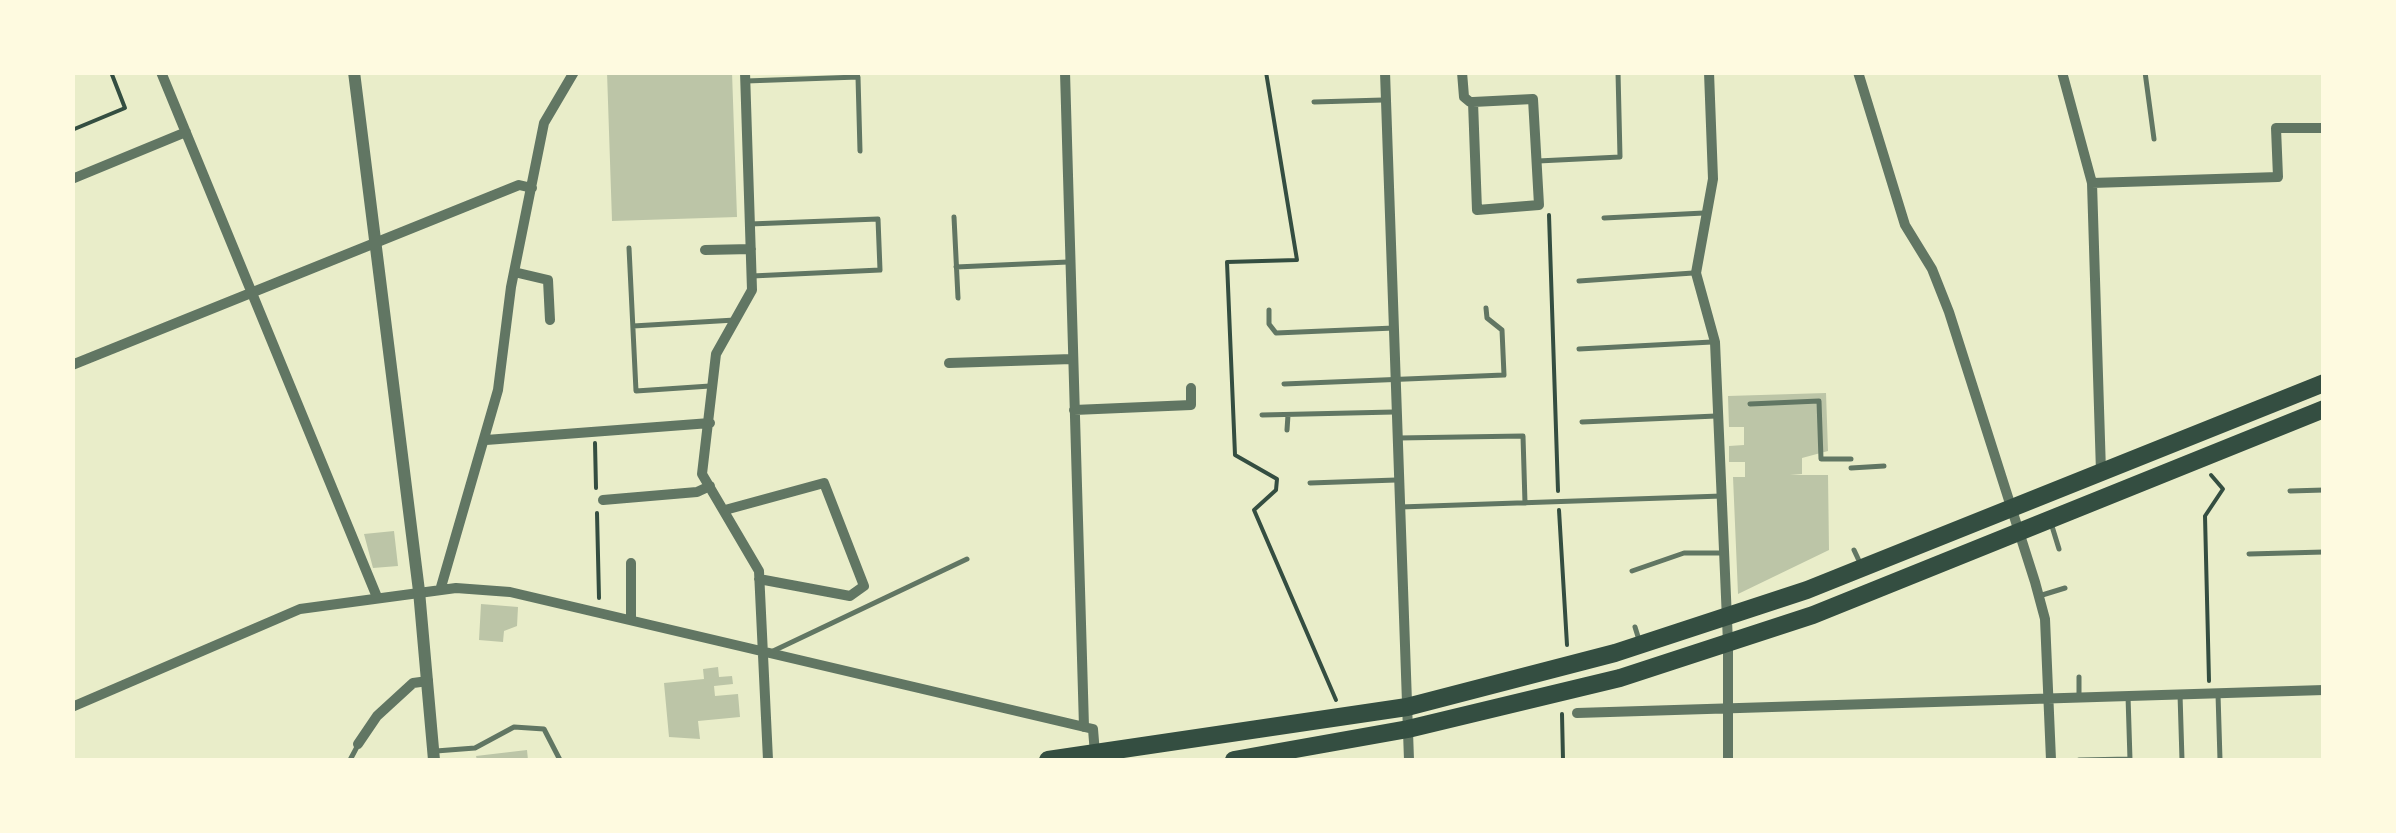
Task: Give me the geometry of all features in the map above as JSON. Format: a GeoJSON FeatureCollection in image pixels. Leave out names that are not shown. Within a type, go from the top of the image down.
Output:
{"type":"FeatureCollection","features":[{"type":"Feature","properties":{"kind":"highway"},"geometry":{"type":"LineString","coordinates":[[1048,760],[1407,707],[1638,636],[1726,618],[2013,509],[2324,383]]}},
{"type":"Feature","properties":{"kind":"highway"},"geometry":{"type":"LineString","coordinates":[[1234,760],[1408,728],[1620,678],[1813,615],[2324,409]]}},
{"type":"Feature","properties":{"kind":"street"},"geometry":{"type":"LineString","coordinates":[[160,72],[377,597]]}},
{"type":"Feature","properties":{"kind":"street"},"geometry":{"type":"LineString","coordinates":[[354,72],[420,592],[433,756]]}},
{"type":"Feature","properties":{"kind":"street"},"geometry":{"type":"LineString","coordinates":[[556,72],[563,84]]}},
{"type":"Feature","properties":{"kind":"street"},"geometry":{"type":"LineString","coordinates":[[441,587],[498,390],[514,272],[544,122],[563,84],[574,72]]}},
{"type":"Feature","properties":{"kind":"street"},"geometry":{"type":"LineString","coordinates":[[1065,72],[1084,727]]}},
{"type":"Feature","properties":{"kind":"street"},"geometry":{"type":"LineString","coordinates":[[1385,72],[1409,760]]}},
{"type":"Feature","properties":{"kind":"street"},"geometry":{"type":"LineString","coordinates":[[1462,72],[1464,97],[1473,102],[1532,100],[1539,205],[1477,210],[1473,102]]}},
{"type":"Feature","properties":{"kind":"street"},"geometry":{"type":"LineString","coordinates":[[1709,72],[1713,179],[1696,273],[1715,342],[1728,643],[1728,760]]}},
{"type":"Feature","properties":{"kind":"street"},"geometry":{"type":"LineString","coordinates":[[1858,72],[1905,225],[1932,269],[1950,312],[2039,596],[2051,760]]}},
{"type":"Feature","properties":{"kind":"street"},"geometry":{"type":"LineString","coordinates":[[2062,72],[2092,183],[2101,472]]}},
{"type":"Feature","properties":{"kind":"street"},"geometry":{"type":"LineString","coordinates":[[745,77],[752,290],[716,354],[702,474],[725,510],[759,579],[766,651],[768,760]]}},
{"type":"Feature","properties":{"kind":"street"},"geometry":{"type":"LineString","coordinates":[[2092,183],[2278,177],[2276,128],[2324,128]]}},
{"type":"Feature","properties":{"kind":"street"},"geometry":{"type":"LineString","coordinates":[[72,180],[186,132]]}},
{"type":"Feature","properties":{"kind":"street"},"geometry":{"type":"LineString","coordinates":[[72,366],[519,185],[532,188]]}},
{"type":"Feature","properties":{"kind":"street"},"geometry":{"type":"LineString","coordinates":[[705,250],[751,248]]}},
{"type":"Feature","properties":{"kind":"street"},"geometry":{"type":"LineString","coordinates":[[514,272],[548,280],[550,320]]}},
{"type":"Feature","properties":{"kind":"street"},"geometry":{"type":"LineString","coordinates":[[949,363],[1072,359]]}},
{"type":"Feature","properties":{"kind":"street"},"geometry":{"type":"LineString","coordinates":[[1074,410],[1191,405],[1191,388]]}},
{"type":"Feature","properties":{"kind":"street"},"geometry":{"type":"LineString","coordinates":[[486,440],[710,422]]}},
{"type":"Feature","properties":{"kind":"street"},"geometry":{"type":"LineString","coordinates":[[725,510],[824,483],[864,586],[850,596],[759,579]]}},
{"type":"Feature","properties":{"kind":"street"},"geometry":{"type":"LineString","coordinates":[[600,496],[697,492],[710,486]]}},
{"type":"Feature","properties":{"kind":"street"},"geometry":{"type":"LineString","coordinates":[[631,563],[631,620]]}},
{"type":"Feature","properties":{"kind":"street"},"geometry":{"type":"LineString","coordinates":[[72,707],[300,609],[441,587],[510,592],[1093,728],[1095,754]]}},
{"type":"Feature","properties":{"kind":"street"},"geometry":{"type":"LineString","coordinates":[[358,744],[377,716],[414,682],[428,681]]}},
{"type":"Feature","properties":{"kind":"street"},"geometry":{"type":"LineString","coordinates":[[1577,713],[2079,694],[2324,690]]}},
{"type":"Feature","properties":{"kind":"lane"},"geometry":{"type":"LineString","coordinates":[[1536,161],[1620,157],[1618,72]]}},
{"type":"Feature","properties":{"kind":"lane"},"geometry":{"type":"LineString","coordinates":[[2145,72],[2154,139]]}},
{"type":"Feature","properties":{"kind":"lane"},"geometry":{"type":"LineString","coordinates":[[745,77],[858,77],[860,152]]}},
{"type":"Feature","properties":{"kind":"lane"},"geometry":{"type":"LineString","coordinates":[[1314,102],[1386,100]]}},
{"type":"Feature","properties":{"kind":"lane"},"geometry":{"type":"LineString","coordinates":[[1604,218],[1707,213]]}},
{"type":"Feature","properties":{"kind":"lane"},"geometry":{"type":"LineString","coordinates":[[954,217],[958,298]]}},
{"type":"Feature","properties":{"kind":"lane"},"geometry":{"type":"LineString","coordinates":[[750,224],[878,219],[880,270],[752,276]]}},
{"type":"Feature","properties":{"kind":"lane"},"geometry":{"type":"LineString","coordinates":[[629,248],[636,391],[711,386]]}},
{"type":"Feature","properties":{"kind":"lane"},"geometry":{"type":"LineString","coordinates":[[956,267],[1070,262]]}},
{"type":"Feature","properties":{"kind":"lane"},"geometry":{"type":"LineString","coordinates":[[1580,281],[1696,273]]}},
{"type":"Feature","properties":{"kind":"lane"},"geometry":{"type":"LineString","coordinates":[[1284,384],[1504,375],[1502,330],[1487,318],[1486,308]]}},
{"type":"Feature","properties":{"kind":"lane"},"geometry":{"type":"LineString","coordinates":[[1268,310],[1268,324],[1276,333],[1394,328]]}},
{"type":"Feature","properties":{"kind":"lane"},"geometry":{"type":"LineString","coordinates":[[633,326],[735,320]]}},
{"type":"Feature","properties":{"kind":"lane"},"geometry":{"type":"LineString","coordinates":[[1579,348],[1715,342]]}},
{"type":"Feature","properties":{"kind":"lane"},"geometry":{"type":"LineString","coordinates":[[1750,404],[1819,401],[1821,459],[1851,458]]}},
{"type":"Feature","properties":{"kind":"lane"},"geometry":{"type":"LineString","coordinates":[[1262,416],[1397,412]]}},
{"type":"Feature","properties":{"kind":"lane"},"geometry":{"type":"LineString","coordinates":[[1287,430],[1288,415]]}},
{"type":"Feature","properties":{"kind":"lane"},"geometry":{"type":"LineString","coordinates":[[1582,422],[1718,416]]}},
{"type":"Feature","properties":{"kind":"lane"},"geometry":{"type":"LineString","coordinates":[[1398,438],[1523,436],[1525,503]]}},
{"type":"Feature","properties":{"kind":"lane"},"geometry":{"type":"LineString","coordinates":[[1851,468],[1884,466]]}},
{"type":"Feature","properties":{"kind":"lane"},"geometry":{"type":"LineString","coordinates":[[1310,483],[1399,480]]}},
{"type":"Feature","properties":{"kind":"lane"},"geometry":{"type":"LineString","coordinates":[[2290,491],[2324,490]]}},
{"type":"Feature","properties":{"kind":"lane"},"geometry":{"type":"LineString","coordinates":[[1400,507],[1722,496]]}},
{"type":"Feature","properties":{"kind":"lane"},"geometry":{"type":"LineString","coordinates":[[2050,520],[2059,549]]}},
{"type":"Feature","properties":{"kind":"lane"},"geometry":{"type":"LineString","coordinates":[[1854,550],[1862,568]]}},
{"type":"Feature","properties":{"kind":"lane"},"geometry":{"type":"LineString","coordinates":[[1632,570],[1684,553],[1724,552]]}},
{"type":"Feature","properties":{"kind":"lane"},"geometry":{"type":"LineString","coordinates":[[2249,554],[2324,552]]}},
{"type":"Feature","properties":{"kind":"lane"},"geometry":{"type":"LineString","coordinates":[[766,651],[967,559]]}},
{"type":"Feature","properties":{"kind":"lane"},"geometry":{"type":"LineString","coordinates":[[2039,596],[2065,588]]}},
{"type":"Feature","properties":{"kind":"lane"},"geometry":{"type":"LineString","coordinates":[[2079,677],[2079,694]]}},
{"type":"Feature","properties":{"kind":"lane"},"geometry":{"type":"LineString","coordinates":[[2180,691],[2182,760]]}},
{"type":"Feature","properties":{"kind":"lane"},"geometry":{"type":"LineString","coordinates":[[2214,691],[2220,760]]}},
{"type":"Feature","properties":{"kind":"lane"},"geometry":{"type":"LineString","coordinates":[[2078,760],[2130,760],[2128,693]]}},
{"type":"Feature","properties":{"kind":"lane"},"geometry":{"type":"LineString","coordinates":[[433,756],[474,748],[514,728],[544,729],[560,760]]}},
{"type":"Feature","properties":{"kind":"lane"},"geometry":{"type":"LineString","coordinates":[[350,760],[358,744]]}},
{"type":"Feature","properties":{"kind":"path"},"geometry":{"type":"LineString","coordinates":[[72,130],[125,108],[111,72]]}},
{"type":"Feature","properties":{"kind":"path"},"geometry":{"type":"LineString","coordinates":[[1266,72],[1297,260],[1227,262],[1235,455],[1277,480],[1276,490],[1254,510],[1336,701]]}},
{"type":"Feature","properties":{"kind":"path"},"geometry":{"type":"LineString","coordinates":[[1549,198],[1558,502],[1567,652]]}},
{"type":"Feature","properties":{"kind":"path"},"geometry":{"type":"LineString","coordinates":[[595,433],[600,496]]}},
{"type":"Feature","properties":{"kind":"path"},"geometry":{"type":"LineString","coordinates":[[2208,471],[2223,490],[2205,516],[2214,691]]}},
{"type":"Feature","properties":{"kind":"path"},"geometry":{"type":"LineString","coordinates":[[597,513],[599,613]]}},
{"type":"Feature","properties":{"kind":"path"},"geometry":{"type":"LineString","coordinates":[[1563,760],[1561,714],[1577,713]]}},
{"type":"Feature","properties":{"kind":"building"},"geometry":{"type":"Polygon","coordinates":[[[607,72],[732,72],[737,217],[612,221],[607,72]]]}},
{"type":"Feature","properties":{"kind":"building"},"geometry":{"type":"Polygon","coordinates":[[[1826,393],[1828,451],[1802,458],[1802,474],[1790,475],[1828,475],[1829,550],[1738,594],[1733,477],[1745,477],[1745,462],[1729,462],[1729,446],[1744,445],[1744,427],[1729,427],[1728,396],[1826,393]]]}},
{"type":"Feature","properties":{"kind":"building"},"geometry":{"type":"Polygon","coordinates":[[[394,531],[398,566],[373,568],[364,534],[394,531]]]}},
{"type":"Feature","properties":{"kind":"building"},"geometry":{"type":"Polygon","coordinates":[[[481,604],[518,607],[517,626],[504,631],[503,642],[479,640],[481,604]]]}},
{"type":"Feature","properties":{"kind":"building"},"geometry":{"type":"Polygon","coordinates":[[[718,667],[719,677],[732,676],[733,684],[714,686],[715,696],[738,694],[740,717],[698,721],[700,739],[669,737],[664,683],[704,679],[703,669],[718,667]]]}},
{"type":"Feature","properties":{"kind":"building"},"geometry":{"type":"Polygon","coordinates":[[[527,750],[528,760],[477,760],[476,756],[527,750]]]}}]}
